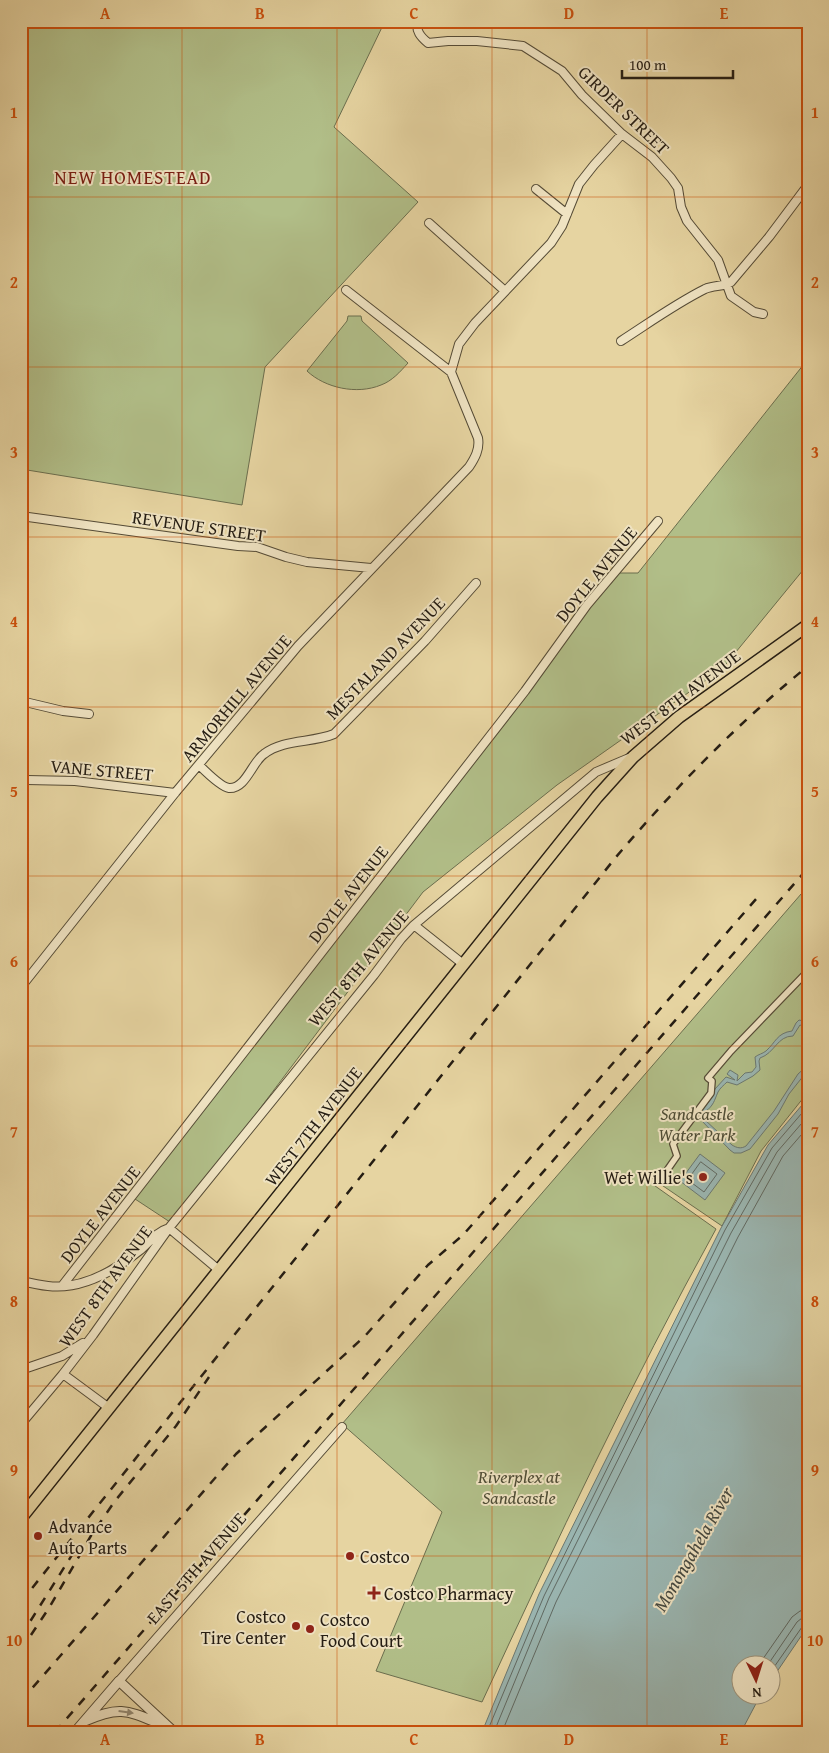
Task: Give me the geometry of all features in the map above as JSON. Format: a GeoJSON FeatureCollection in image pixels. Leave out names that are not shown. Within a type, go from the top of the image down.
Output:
{"type":"FeatureCollection","features":[{"type":"Feature","properties":{"kind":"main road","name":"WEST 8TH AVENUE"},"geometry":{"type":"LineString","coordinates":[[633,757],[679,717],[808,626]]}},
{"type":"Feature","properties":{"kind":"main road","name":"WEST 7TH AVENUE"},"geometry":{"type":"LineString","coordinates":[[21,1518],[586,811],[633,757]]}},
{"type":"Feature","properties":{"kind":"street","name":"GIRDER STREET"},"geometry":{"type":"LineString","coordinates":[[417,24],[420,37],[428,43],[477,41],[523,46],[562,71],[622,134],[652,157],[678,188],[681,207],[688,221],[713,253],[731,296],[754,312],[763,314]]}},
{"type":"Feature","properties":{"kind":"street"},"geometry":{"type":"LineString","coordinates":[[346,290],[450,372],[459,344],[475,323],[551,243],[567,214],[580,184],[594,165],[622,134]]}},
{"type":"Feature","properties":{"kind":"street"},"geometry":{"type":"LineString","coordinates":[[536,189],[567,214]]}},
{"type":"Feature","properties":{"kind":"street"},"geometry":{"type":"LineString","coordinates":[[621,341],[679,303],[708,288],[727,285],[732,282],[805,189]]}},
{"type":"Feature","properties":{"kind":"street"},"geometry":{"type":"LineString","coordinates":[[429,223],[505,291]]}},
{"type":"Feature","properties":{"kind":"street","name":"ARMORHILL AVENUE"},"geometry":{"type":"LineString","coordinates":[[21,987],[175,793],[298,646],[469,467],[478,451],[478,438],[450,372]]}},
{"type":"Feature","properties":{"kind":"street","name":"REVENUE STREET"},"geometry":{"type":"LineString","coordinates":[[21,516],[257,547],[307,562],[371,568]]}},
{"type":"Feature","properties":{"kind":"street","name":"DOYLE AVENUE"},"geometry":{"type":"LineString","coordinates":[[62,1286],[525,691],[587,605],[658,521]]}},
{"type":"Feature","properties":{"kind":"street","name":"MESTALAND AVENUE"},"geometry":{"type":"LineString","coordinates":[[199,765],[222,785],[229,788],[237,786],[244,781],[262,755],[273,748],[324,738],[334,734],[425,641],[476,583]]}},
{"type":"Feature","properties":{"kind":"street"},"geometry":{"type":"LineString","coordinates":[[21,701],[63,712],[89,714]]}},
{"type":"Feature","properties":{"kind":"street","name":"WEST 8TH AVENUE"},"geometry":{"type":"LineString","coordinates":[[21,1424],[93,1335],[169,1228],[401,939],[414,925],[596,772],[633,757]]}},
{"type":"Feature","properties":{"kind":"street"},"geometry":{"type":"LineString","coordinates":[[21,772],[24,782]]}},
{"type":"Feature","properties":{"kind":"street","name":"VANE STREET"},"geometry":{"type":"LineString","coordinates":[[24,782],[75,781],[175,793]]}},
{"type":"Feature","properties":{"kind":"street"},"geometry":{"type":"LineString","coordinates":[[414,925],[464,964]]}},
{"type":"Feature","properties":{"kind":"street"},"geometry":{"type":"LineString","coordinates":[[661,1179],[677,1156],[673,1144],[711,1094],[712,1081],[708,1078],[731,1051],[808,971]]}},
{"type":"Feature","properties":{"kind":"street"},"geometry":{"type":"LineString","coordinates":[[21,1281],[48,1286],[85,1284],[111,1271],[140,1250],[158,1233],[169,1228],[220,1271]]}},
{"type":"Feature","properties":{"kind":"street"},"geometry":{"type":"LineString","coordinates":[[21,1370],[62,1356],[78,1347],[93,1335]]}},
{"type":"Feature","properties":{"kind":"street"},"geometry":{"type":"LineString","coordinates":[[63,1374],[108,1408]]}},
{"type":"Feature","properties":{"kind":"street","name":"EAST 5TH AVENUE"},"geometry":{"type":"LineString","coordinates":[[75,1732],[342,1427]]}},
{"type":"Feature","properties":{"kind":"street"},"geometry":{"type":"LineString","coordinates":[[119,1681],[171,1730]]}},
{"type":"Feature","properties":{"kind":"street"},"geometry":{"type":"LineString","coordinates":[[83,1722],[105,1712],[131,1712],[171,1730]]}},
{"type":"Feature","properties":{"kind":"green space"},"geometry":{"type":"Polygon","coordinates":[[[21,21],[385,21],[334,127],[418,202],[265,367],[242,505],[21,469],[21,21]]]}},
{"type":"Feature","properties":{"kind":"green space"},"geometry":{"type":"Polygon","coordinates":[[[348,316],[361,316],[362,321],[408,363],[389,381],[372,388],[342,388],[323,382],[307,371],[347,321],[348,316]]]}},
{"type":"Feature","properties":{"kind":"green space"},"geometry":{"type":"Polygon","coordinates":[[[808,359],[808,564],[722,669],[557,785],[423,892],[173,1224],[132,1197],[614,573],[638,573],[808,359]]]}},
{"type":"Feature","properties":{"kind":"green space"},"geometry":{"type":"Polygon","coordinates":[[[808,886],[808,1092],[761,1151],[722,1226],[644,1173],[641,1176],[716,1229],[654,1345],[595,1463],[482,1702],[376,1671],[442,1512],[342,1424],[808,886]]]}},
{"type":"Feature","properties":{"kind":"water"},"geometry":{"type":"Polygon","coordinates":[[[799,1020],[808,1022],[808,1028],[800,1025],[793,1036],[783,1039],[765,1056],[760,1058],[760,1070],[753,1076],[737,1085],[727,1082],[718,1092],[712,1105],[705,1112],[705,1120],[732,1145],[739,1148],[744,1147],[774,1111],[798,1074],[808,1065],[808,1070],[789,1094],[778,1114],[750,1149],[741,1153],[734,1153],[700,1119],[702,1109],[708,1103],[715,1089],[726,1077],[735,1080],[727,1074],[730,1070],[738,1075],[737,1081],[745,1073],[752,1072],[756,1067],[755,1057],[766,1051],[780,1036],[792,1031],[799,1020]]]}},
{"type":"Feature","properties":{"kind":"water","name":"Monongahela River"},"geometry":{"type":"Polygon","coordinates":[[[808,1098],[808,1626],[782,1664],[782,1656],[732,1656],[732,1706],[755,1706],[741,1732],[482,1732],[539,1594],[721,1228],[768,1145],[808,1098]]]}},
{"type":"Feature","properties":{"kind":"water","name":"Wet Willie's"},"geometry":{"type":"Polygon","coordinates":[[[700,1154],[725,1173],[705,1200],[680,1181],[700,1154]]]}},
{"type":"Feature","properties":{"kind":"railway"},"geometry":{"type":"LineString","coordinates":[[21,1602],[616,857],[661,806],[732,733],[808,666]]}},
{"type":"Feature","properties":{"kind":"railway"},"geometry":{"type":"LineString","coordinates":[[55,1732],[808,868]]}},
{"type":"Feature","properties":{"kind":"railway"},"geometry":{"type":"LineString","coordinates":[[21,1701],[236,1454],[365,1336],[428,1265],[463,1235],[757,898]]}},
{"type":"Feature","properties":{"kind":"railway"},"geometry":{"type":"LineString","coordinates":[[21,1650],[49,1608],[92,1534],[115,1501],[176,1426],[209,1377]]}},
{"type":"Feature","properties":{"kind":"railway"},"geometry":{"type":"LineString","coordinates":[[21,1636],[77,1547]]}},
{"type":"Feature","properties":{"kind":"railway"},"geometry":{"type":"LineString","coordinates":[[798,1732],[808,1715]]}},
{"type":"Feature","properties":{"kind":"place","name":"Wet Willie's"},"geometry":{"type":"Point","coordinates":[703,1177]}},
{"type":"Feature","properties":{"kind":"place","name":"Advance Auto Parts"},"geometry":{"type":"Point","coordinates":[38,1536]}},
{"type":"Feature","properties":{"kind":"place","name":"Costco"},"geometry":{"type":"Point","coordinates":[350,1556]}},
{"type":"Feature","properties":{"kind":"place","name":"Costco Pharmacy"},"geometry":{"type":"Point","coordinates":[374,1593]}},
{"type":"Feature","properties":{"kind":"place","name":"Costco Tire Center"},"geometry":{"type":"Point","coordinates":[296,1626]}},
{"type":"Feature","properties":{"kind":"place","name":"Costco Food Court"},"geometry":{"type":"Point","coordinates":[310,1629]}},
{"type":"Feature","properties":{"kind":"district","name":"NEW HOMESTEAD"},"geometry":{"type":"Point","coordinates":[133,177]}},
{"type":"Feature","properties":{"kind":"park label","name":"Sandcastle Water Park"},"geometry":{"type":"Point","coordinates":[697,1123]}},
{"type":"Feature","properties":{"kind":"park label","name":"Riverplex at Sandcastle"},"geometry":{"type":"Point","coordinates":[519,1486]}}]}
